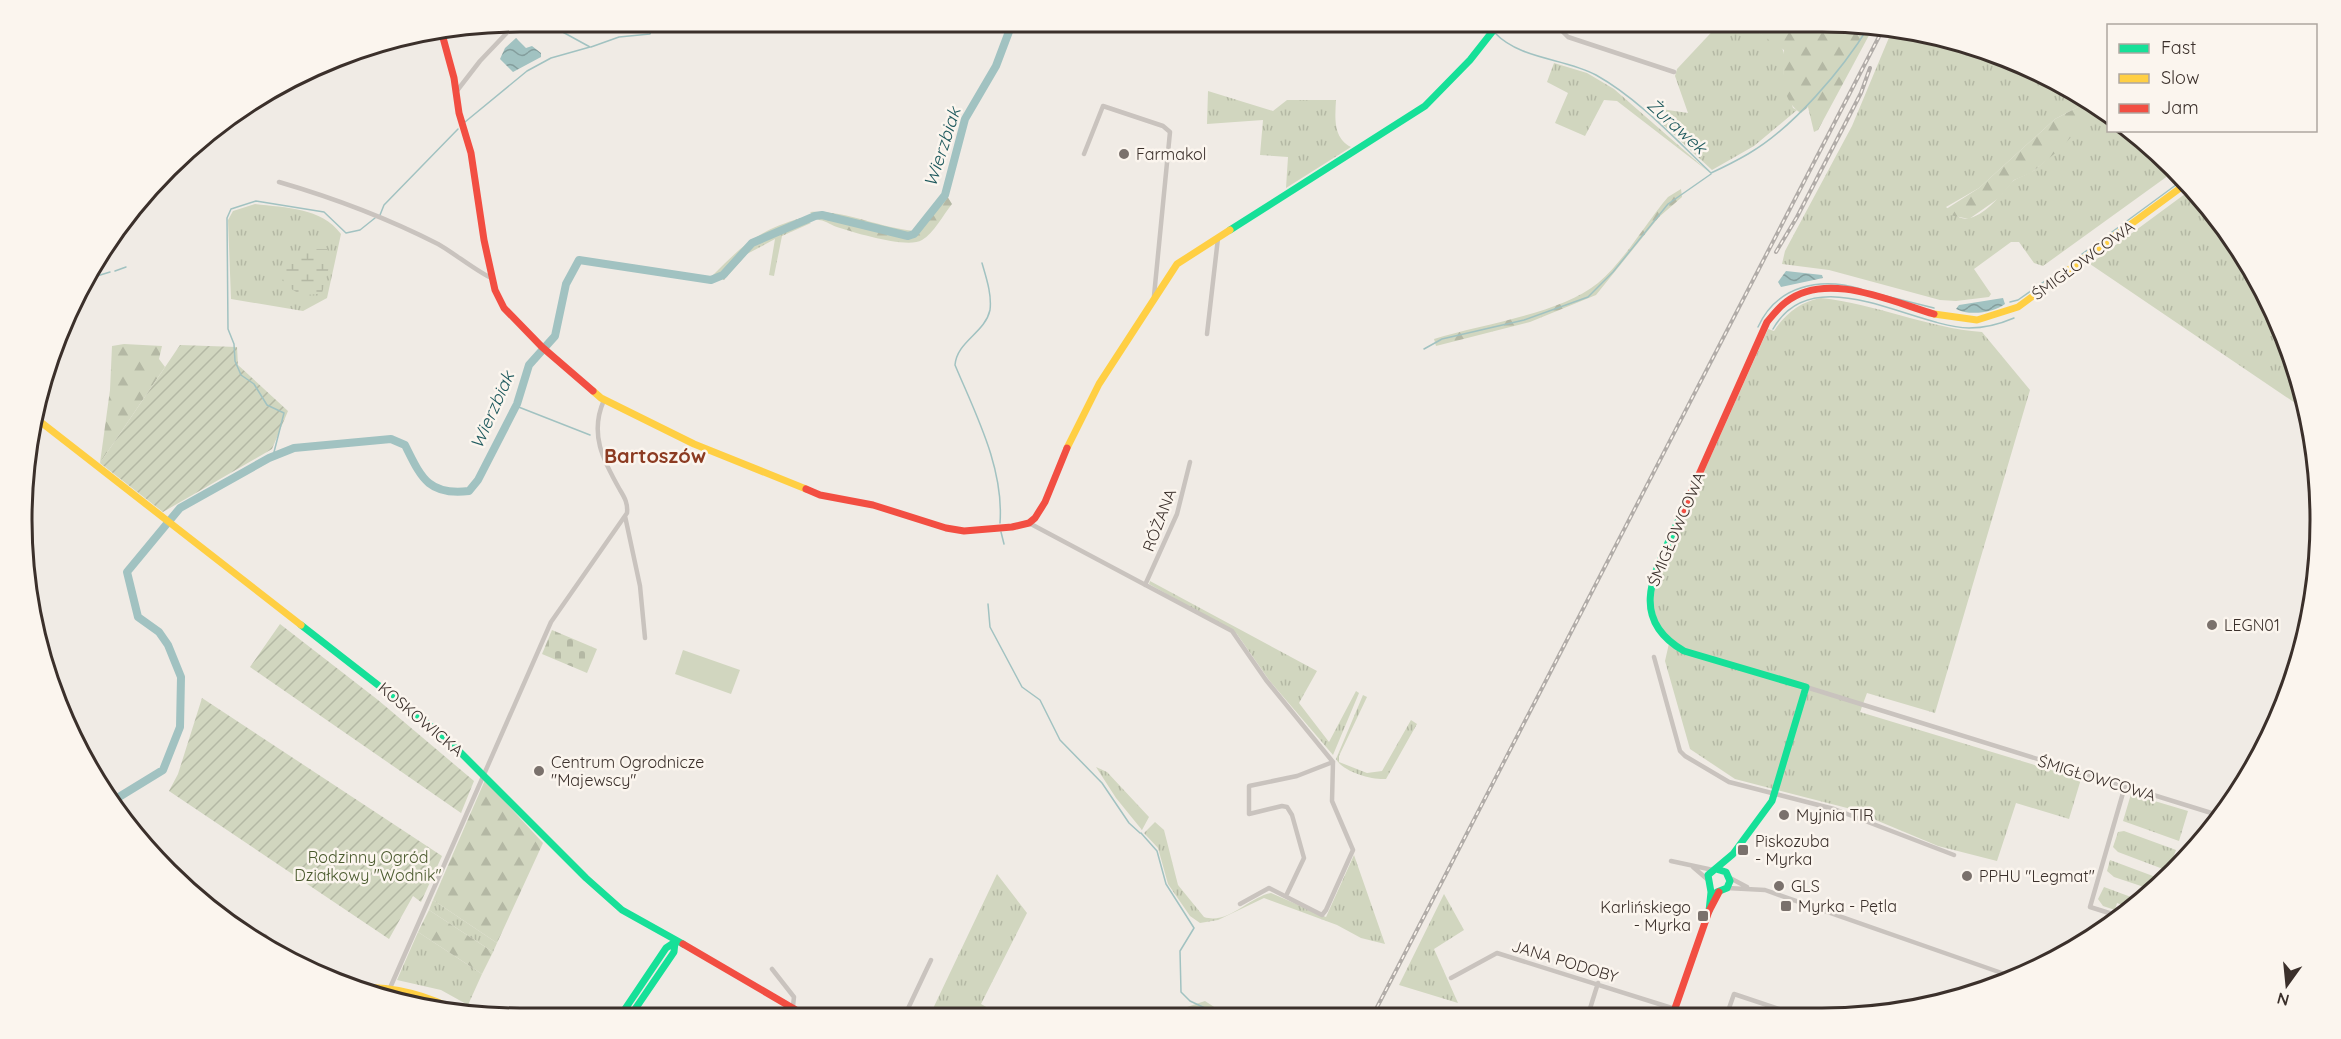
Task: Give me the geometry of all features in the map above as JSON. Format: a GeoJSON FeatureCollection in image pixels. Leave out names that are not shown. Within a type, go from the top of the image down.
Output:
{"type":"FeatureCollection","features":[{"type":"Feature","properties":{"kind":"street"},"geometry":{"type":"LineString","coordinates":[[456,92],[480,61],[507,32]]}},
{"type":"Feature","properties":{"kind":"street"},"geometry":{"type":"LineString","coordinates":[[1029,523],[1045,502],[1067,447],[1099,384],[1154,296],[1177,264],[1425,106],[1470,60],[1492,32]]}},
{"type":"Feature","properties":{"kind":"street"},"geometry":{"type":"LineString","coordinates":[[1563,32],[1568,37],[1674,72]]}},
{"type":"Feature","properties":{"kind":"street"},"geometry":{"type":"LineString","coordinates":[[443,38],[459,113],[471,153],[492,278],[501,303],[548,353],[604,400],[694,444],[820,495],[873,504],[956,530],[990,529],[1029,523],[1232,631],[1266,680],[1333,762],[1332,801],[1353,850],[1322,915],[1269,888],[1240,904]]}},
{"type":"Feature","properties":{"kind":"street"},"geometry":{"type":"LineString","coordinates":[[1084,153],[1103,106],[1163,126],[1170,132],[1154,296]]}},
{"type":"Feature","properties":{"kind":"street"},"geometry":{"type":"LineString","coordinates":[[279,182],[331,198],[405,227],[463,258],[492,278]]}},
{"type":"Feature","properties":{"kind":"street","name":"ŚMIGŁOWCOWA"},"geometry":{"type":"LineString","coordinates":[[2180,188],[2018,307],[1995,317],[1960,319],[1844,290],[1823,287],[1793,296],[1772,315],[1654,574],[1648,600],[1653,623],[1670,644],[1684,651],[2212,813]]}},
{"type":"Feature","properties":{"kind":"street"},"geometry":{"type":"LineString","coordinates":[[1207,334],[1219,238]]}},
{"type":"Feature","properties":{"kind":"street"},"geometry":{"type":"LineString","coordinates":[[604,400],[597,421],[598,442],[626,502],[625,516],[640,586],[645,638]]}},
{"type":"Feature","properties":{"kind":"street","name":"KOSKOWICKA"},"geometry":{"type":"LineString","coordinates":[[41,422],[446,738],[606,897],[664,936],[796,1008]]}},
{"type":"Feature","properties":{"kind":"street","name":"RÓŻANA"},"geometry":{"type":"LineString","coordinates":[[1145,585],[1177,514],[1190,462]]}},
{"type":"Feature","properties":{"kind":"street"},"geometry":{"type":"LineString","coordinates":[[390,989],[483,773],[521,696],[551,622],[625,516]]}},
{"type":"Feature","properties":{"kind":"street"},"geometry":{"type":"LineString","coordinates":[[1654,657],[1681,754],[1730,782],[1834,809],[1954,855]]}},
{"type":"Feature","properties":{"kind":"street"},"geometry":{"type":"LineString","coordinates":[[1707,879],[1733,854],[1770,804],[1806,687]]}},
{"type":"Feature","properties":{"kind":"street"},"geometry":{"type":"LineString","coordinates":[[1286,896],[1304,858],[1292,816],[1287,807],[1282,806],[1249,814],[1249,786],[1297,776],[1333,762]]}},
{"type":"Feature","properties":{"kind":"street"},"geometry":{"type":"LineString","coordinates":[[2110,913],[2090,907],[2125,786]]}},
{"type":"Feature","properties":{"kind":"street"},"geometry":{"type":"LineString","coordinates":[[1675,1008],[1709,911],[1723,890],[1733,854]]}},
{"type":"Feature","properties":{"kind":"street"},"geometry":{"type":"LineString","coordinates":[[1671,861],[1693,867],[1715,869],[1747,887]]}},
{"type":"Feature","properties":{"kind":"street"},"geometry":{"type":"LineString","coordinates":[[1693,867],[1707,879],[1710,889],[1709,911]]}},
{"type":"Feature","properties":{"kind":"street"},"geometry":{"type":"LineString","coordinates":[[1710,889],[1747,887],[1765,890],[2001,973]]}},
{"type":"Feature","properties":{"kind":"street"},"geometry":{"type":"LineString","coordinates":[[664,936],[666,948]]}},
{"type":"Feature","properties":{"kind":"street"},"geometry":{"type":"LineString","coordinates":[[626,1008],[666,948],[675,942]]}},
{"type":"Feature","properties":{"kind":"street"},"geometry":{"type":"LineString","coordinates":[[636,1008],[674,952],[675,942]]}},
{"type":"Feature","properties":{"kind":"street"},"geometry":{"type":"LineString","coordinates":[[674,952],[688,949]]}},
{"type":"Feature","properties":{"kind":"street","name":"JANA PODOBY"},"geometry":{"type":"LineString","coordinates":[[1451,978],[1497,953],[1598,983],[1666,1008]]}},
{"type":"Feature","properties":{"kind":"street"},"geometry":{"type":"LineString","coordinates":[[908,1008],[931,960]]}},
{"type":"Feature","properties":{"kind":"street"},"geometry":{"type":"LineString","coordinates":[[772,969],[794,997],[793,1006]]}},
{"type":"Feature","properties":{"kind":"street"},"geometry":{"type":"LineString","coordinates":[[1590,1008],[1598,983]]}},
{"type":"Feature","properties":{"kind":"street"},"geometry":{"type":"LineString","coordinates":[[386,989],[434,1000]]}},
{"type":"Feature","properties":{"kind":"street"},"geometry":{"type":"LineString","coordinates":[[1729,1008],[1734,994],[1776,1008]]}},
{"type":"Feature","properties":{"kind":"green space"},"geometry":{"type":"Polygon","coordinates":[[[1712,32],[1758,32],[1773,40],[1783,50],[1785,83],[1793,108],[1797,110],[1754,146],[1712,170],[1657,119],[1661,109],[1688,113],[1675,76],[1677,69],[1712,32]]]}},
{"type":"Feature","properties":{"kind":"green space"},"geometry":{"type":"Polygon","coordinates":[[[1757,32],[1869,35],[1818,130],[1814,132],[1808,107],[1801,113],[1794,107],[1786,93],[1784,50],[1757,32]]]}},
{"type":"Feature","properties":{"kind":"green space"},"geometry":{"type":"Polygon","coordinates":[[[1889,37],[1917,41],[1978,57],[2037,82],[2080,106],[2055,119],[1979,188],[1946,207],[1959,217],[1970,218],[1988,208],[2012,182],[2033,171],[2092,114],[2107,124],[2107,132],[2119,132],[2168,176],[2043,266],[2034,263],[2019,242],[2011,242],[1974,269],[1991,294],[1989,297],[1956,301],[1940,300],[1829,270],[1782,264],[1785,251],[1852,126],[1889,37]]]}},
{"type":"Feature","properties":{"kind":"green space"},"geometry":{"type":"Polygon","coordinates":[[[1554,63],[1587,73],[1614,89],[1709,172],[1617,101],[1604,100],[1585,136],[1555,123],[1568,93],[1547,82],[1554,63]]]}},
{"type":"Feature","properties":{"kind":"green space"},"geometry":{"type":"Polygon","coordinates":[[[1208,91],[1273,111],[1287,100],[1336,100],[1336,127],[1341,138],[1351,147],[1286,188],[1288,157],[1260,155],[1263,120],[1207,124],[1208,91]]]}},
{"type":"Feature","properties":{"kind":"green space"},"geometry":{"type":"Polygon","coordinates":[[[2080,106],[2093,114],[2059,150],[2031,173],[2014,180],[1999,198],[1969,219],[1940,213],[1979,188],[2055,119],[2080,106]]]}},
{"type":"Feature","properties":{"kind":"green space"},"geometry":{"type":"Polygon","coordinates":[[[1681,189],[1682,197],[1659,217],[1596,295],[1530,322],[1436,346],[1434,339],[1520,317],[1563,303],[1582,294],[1608,274],[1668,197],[1681,189]]]}},
{"type":"Feature","properties":{"kind":"green space"},"geometry":{"type":"Polygon","coordinates":[[[2185,194],[2209,222],[2227,248],[2259,304],[2284,363],[2295,403],[2090,264],[2185,194]]]}},
{"type":"Feature","properties":{"kind":"green space"},"geometry":{"type":"Polygon","coordinates":[[[947,196],[952,204],[930,233],[922,240],[915,242],[906,243],[882,239],[837,227],[819,220],[810,212],[849,216],[915,231],[947,196]]]}},
{"type":"Feature","properties":{"kind":"green space"},"geometry":{"type":"Polygon","coordinates":[[[255,204],[302,210],[323,218],[341,234],[327,298],[303,311],[231,299],[228,220],[233,211],[255,204]]]}},
{"type":"Feature","properties":{"kind":"green space"},"geometry":{"type":"Polygon","coordinates":[[[801,218],[811,223],[782,236],[774,276],[769,275],[775,239],[747,254],[724,280],[713,275],[752,240],[774,228],[801,218]]]}},
{"type":"Feature","properties":{"kind":"green space"},"geometry":{"type":"Polygon","coordinates":[[[310,249],[327,249],[331,260],[322,293],[310,295],[295,291],[282,280],[285,266],[310,249]]]}},
{"type":"Feature","properties":{"kind":"green space"},"geometry":{"type":"Polygon","coordinates":[[[1821,298],[1862,305],[1942,326],[1982,332],[2030,390],[1935,713],[1867,693],[1860,712],[2081,779],[2069,819],[2016,803],[1997,861],[1938,846],[1847,808],[1735,779],[1690,749],[1665,661],[1670,639],[1660,626],[1655,612],[1653,597],[1655,581],[1768,329],[1774,331],[1794,309],[1806,302],[1821,298]]]}},
{"type":"Feature","properties":{"kind":"green space"},"geometry":{"type":"Polygon","coordinates":[[[124,344],[162,346],[159,359],[165,367],[100,463],[110,390],[112,346],[124,344]]]}},
{"type":"Feature","properties":{"kind":"green space"},"geometry":{"type":"Polygon","coordinates":[[[180,345],[237,347],[238,365],[288,411],[272,449],[163,512],[100,463],[180,345]]]}},
{"type":"Feature","properties":{"kind":"green space"},"geometry":{"type":"Polygon","coordinates":[[[1150,581],[1317,671],[1299,703],[1329,742],[1356,691],[1359,693],[1333,755],[1269,680],[1237,634],[1149,584],[1150,581]]]}},
{"type":"Feature","properties":{"kind":"green space","name":"Rodzinny Ogród Działkowy \"Wodnik\""},"geometry":{"type":"Polygon","coordinates":[[[280,624],[378,700],[474,781],[461,813],[250,667],[280,624]]]}},
{"type":"Feature","properties":{"kind":"green space"},"geometry":{"type":"Polygon","coordinates":[[[552,630],[597,649],[587,673],[542,654],[552,630]]]}},
{"type":"Feature","properties":{"kind":"green space"},"geometry":{"type":"Polygon","coordinates":[[[683,650],[740,670],[731,694],[675,674],[683,650]]]}},
{"type":"Feature","properties":{"kind":"green space"},"geometry":{"type":"Polygon","coordinates":[[[1363,695],[1367,697],[1339,756],[1339,762],[1367,773],[1382,771],[1411,720],[1417,724],[1386,779],[1358,774],[1345,768],[1340,764],[1336,759],[1363,695]]]}},
{"type":"Feature","properties":{"kind":"green space","name":"Rodzinny Ogród Działkowy \"Wodnik\""},"geometry":{"type":"Polygon","coordinates":[[[202,698],[442,856],[421,902],[413,896],[389,939],[169,791],[178,774],[202,698]]]}},
{"type":"Feature","properties":{"kind":"green space"},"geometry":{"type":"Polygon","coordinates":[[[1096,767],[1107,772],[1149,817],[1142,830],[1116,798],[1096,767]]]}},
{"type":"Feature","properties":{"kind":"green space"},"geometry":{"type":"Polygon","coordinates":[[[485,780],[543,843],[497,943],[433,900],[485,780]]]}},
{"type":"Feature","properties":{"kind":"green space"},"geometry":{"type":"Polygon","coordinates":[[[2131,794],[2188,811],[2179,841],[2123,821],[2131,794]]]}},
{"type":"Feature","properties":{"kind":"green space"},"geometry":{"type":"Polygon","coordinates":[[[1155,822],[1164,830],[1178,885],[1204,917],[1222,917],[1271,893],[1326,917],[1354,855],[1385,944],[1361,938],[1337,925],[1264,898],[1218,920],[1200,923],[1190,916],[1168,884],[1158,848],[1144,833],[1155,822]]]}},
{"type":"Feature","properties":{"kind":"green space"},"geometry":{"type":"Polygon","coordinates":[[[2124,831],[2176,850],[2173,858],[2163,869],[2118,852],[2113,847],[2118,832],[2124,831]]]}},
{"type":"Feature","properties":{"kind":"green space"},"geometry":{"type":"Polygon","coordinates":[[[2110,860],[2154,876],[2142,886],[2114,877],[2107,871],[2110,860]]]}},
{"type":"Feature","properties":{"kind":"green space"},"geometry":{"type":"Polygon","coordinates":[[[997,874],[1027,913],[981,1004],[988,1008],[933,1008],[997,874]]]}},
{"type":"Feature","properties":{"kind":"green space"},"geometry":{"type":"Polygon","coordinates":[[[2104,887],[2131,897],[2122,905],[2117,903],[2115,910],[2103,906],[2098,899],[2104,887]]]}},
{"type":"Feature","properties":{"kind":"green space"},"geometry":{"type":"Polygon","coordinates":[[[1444,894],[1464,930],[1434,949],[1458,1003],[1399,985],[1444,894]]]}},
{"type":"Feature","properties":{"kind":"green space"},"geometry":{"type":"Polygon","coordinates":[[[433,900],[497,943],[493,952],[429,910],[433,900]]]}},
{"type":"Feature","properties":{"kind":"green space"},"geometry":{"type":"Polygon","coordinates":[[[429,910],[493,952],[482,974],[418,932],[429,910]]]}},
{"type":"Feature","properties":{"kind":"green space"},"geometry":{"type":"Polygon","coordinates":[[[418,932],[482,974],[468,1004],[441,990],[397,980],[418,932]]]}},
{"type":"Feature","properties":{"kind":"green space"},"geometry":{"type":"Polygon","coordinates":[[[1205,1001],[1216,1008],[1184,1008],[1205,1001]]]}},
{"type":"Feature","properties":{"kind":"water"},"geometry":{"type":"Polygon","coordinates":[[[516,38],[526,48],[532,46],[541,53],[541,57],[513,72],[500,59],[505,48],[516,38]]]}},
{"type":"Feature","properties":{"kind":"water"},"geometry":{"type":"Polygon","coordinates":[[[1786,271],[1822,275],[1823,278],[1781,287],[1778,282],[1786,271]]]}},
{"type":"Feature","properties":{"kind":"water"},"geometry":{"type":"Polygon","coordinates":[[[2003,298],[2005,304],[1988,311],[1974,313],[1956,309],[1959,305],[2003,298]]]}},
{"type":"Feature","properties":{"kind":"waterway"},"geometry":{"type":"LineString","coordinates":[[465,122],[527,71],[551,58],[590,47],[563,32]]}},
{"type":"Feature","properties":{"kind":"waterway"},"geometry":{"type":"LineString","coordinates":[[591,47],[619,37],[650,34],[651,32]]}},
{"type":"Feature","properties":{"kind":"waterway","name":"Wierzbiak"},"geometry":{"type":"LineString","coordinates":[[118,797],[163,770],[180,727],[181,677],[168,645],[159,632],[138,617],[127,572],[180,508],[269,458],[294,448],[391,439],[405,445],[421,475],[435,487],[455,492],[469,491],[478,480],[517,404],[529,365],[555,336],[566,284],[579,260],[711,280],[723,275],[752,243],[815,216],[822,215],[908,236],[914,234],[945,195],[965,119],[996,66],[1009,32]]}},
{"type":"Feature","properties":{"kind":"waterway","name":"Żurawek"},"geometry":{"type":"LineString","coordinates":[[1495,33],[1517,49],[1584,69],[1612,85],[1656,121],[1711,173],[1743,157],[1782,129],[1831,79],[1864,34]]}},
{"type":"Feature","properties":{"kind":"waterway"},"geometry":{"type":"LineString","coordinates":[[380,215],[384,205],[458,129]]}},
{"type":"Feature","properties":{"kind":"waterway"},"geometry":{"type":"LineString","coordinates":[[1424,349],[1442,339],[1524,320],[1588,297],[1613,272],[1668,204],[1711,174]]}},
{"type":"Feature","properties":{"kind":"waterway"},"geometry":{"type":"LineString","coordinates":[[2082,254],[2176,185]]}},
{"type":"Feature","properties":{"kind":"waterway"},"geometry":{"type":"LineString","coordinates":[[273,456],[284,413],[267,405],[254,384],[241,375],[235,361],[234,344],[228,329],[227,218],[231,209],[256,201],[324,212],[346,233],[360,230],[375,218]]}},
{"type":"Feature","properties":{"kind":"waterway"},"geometry":{"type":"LineString","coordinates":[[982,263],[987,280],[990,310],[983,325],[961,350],[955,365],[980,422],[993,462],[998,482],[1000,523]]}},
{"type":"Feature","properties":{"kind":"waterway"},"geometry":{"type":"LineString","coordinates":[[115,271],[126,267]]}},
{"type":"Feature","properties":{"kind":"waterway"},"geometry":{"type":"LineString","coordinates":[[2010,302],[2018,300],[2062,269]]}},
{"type":"Feature","properties":{"kind":"waterway"},"geometry":{"type":"LineString","coordinates":[[96,276],[110,272]]}},
{"type":"Feature","properties":{"kind":"waterway"},"geometry":{"type":"LineString","coordinates":[[1758,327],[1776,302],[1788,293],[1801,288],[1830,284],[1861,289]]}},
{"type":"Feature","properties":{"kind":"waterway"},"geometry":{"type":"LineString","coordinates":[[1874,293],[1934,308]]}},
{"type":"Feature","properties":{"kind":"waterway"},"geometry":{"type":"LineString","coordinates":[[1773,329],[1790,308],[1812,299],[1837,297],[1864,301],[1945,325],[1969,328],[1992,325],[2014,318]]}},
{"type":"Feature","properties":{"kind":"waterway"},"geometry":{"type":"LineString","coordinates":[[516,406],[590,435]]}},
{"type":"Feature","properties":{"kind":"waterway"},"geometry":{"type":"LineString","coordinates":[[1001,532],[1004,544]]}},
{"type":"Feature","properties":{"kind":"waterway"},"geometry":{"type":"LineString","coordinates":[[988,604],[990,627],[1022,687],[1040,700],[1060,740],[1102,783],[1129,823],[1140,833]]}},
{"type":"Feature","properties":{"kind":"waterway"},"geometry":{"type":"LineString","coordinates":[[1141,833],[1157,851],[1166,884],[1194,928],[1180,951],[1181,992],[1190,1001],[1205,1008]]}},
{"type":"Feature","properties":{"kind":"railway"},"geometry":{"type":"LineString","coordinates":[[1377,1008],[1880,35]]}},
{"type":"Feature","properties":{"kind":"railway"},"geometry":{"type":"LineString","coordinates":[[1776,252],[1797,217],[1861,93],[1870,68]]}},
{"type":"Feature","properties":{"kind":"traffic: fast"},"geometry":{"type":"LineString","coordinates":[[1230,230],[1425,106],[1470,60],[1492,32]]}},
{"type":"Feature","properties":{"kind":"traffic: fast"},"geometry":{"type":"LineString","coordinates":[[1680,517],[1663,553],[1651,589],[1650,606],[1655,622],[1665,637],[1684,651],[1806,687],[1772,801],[1733,854],[1708,875],[1711,892],[1709,911]]}},
{"type":"Feature","properties":{"kind":"traffic: fast"},"geometry":{"type":"LineString","coordinates":[[301,625],[446,738],[586,878],[622,910],[683,944]]}},
{"type":"Feature","properties":{"kind":"traffic: fast"},"geometry":{"type":"LineString","coordinates":[[1716,869],[1726,872],[1730,881],[1727,888],[1717,892]]}},
{"type":"Feature","properties":{"kind":"traffic: fast"},"geometry":{"type":"LineString","coordinates":[[626,1008],[666,948],[675,942]]}},
{"type":"Feature","properties":{"kind":"traffic: fast"},"geometry":{"type":"LineString","coordinates":[[636,1008],[674,952],[675,942]]}},
{"type":"Feature","properties":{"kind":"traffic: slow"},"geometry":{"type":"LineString","coordinates":[[1934,314],[1977,320],[2018,307],[2180,188]]}},
{"type":"Feature","properties":{"kind":"traffic: slow"},"geometry":{"type":"LineString","coordinates":[[1067,448],[1099,384],[1177,264],[1230,230]]}},
{"type":"Feature","properties":{"kind":"traffic: slow"},"geometry":{"type":"LineString","coordinates":[[593,391],[601,398],[694,444],[806,489]]}},
{"type":"Feature","properties":{"kind":"traffic: slow"},"geometry":{"type":"LineString","coordinates":[[41,423],[301,625]]}},
{"type":"Feature","properties":{"kind":"traffic: slow"},"geometry":{"type":"LineString","coordinates":[[384,988],[430,999]]}},
{"type":"Feature","properties":{"kind":"traffic: jam"},"geometry":{"type":"LineString","coordinates":[[443,38],[454,78],[459,113],[471,153],[484,240],[495,290],[504,308],[542,347],[593,391]]}},
{"type":"Feature","properties":{"kind":"traffic: jam"},"geometry":{"type":"LineString","coordinates":[[1680,517],[1767,322],[1783,304],[1802,293],[1821,289],[1840,289],[1880,296],[1934,314]]}},
{"type":"Feature","properties":{"kind":"traffic: jam"},"geometry":{"type":"LineString","coordinates":[[806,489],[820,495],[873,505],[946,528],[964,531],[1012,527],[1029,523],[1035,518],[1045,502],[1067,448]]}},
{"type":"Feature","properties":{"kind":"traffic: jam"},"geometry":{"type":"LineString","coordinates":[[1675,1008],[1709,911],[1719,892]]}},
{"type":"Feature","properties":{"kind":"traffic: jam"},"geometry":{"type":"LineString","coordinates":[[683,944],[793,1008]]}},
{"type":"Feature","properties":{"kind":"place","name":"Farmakol"},"geometry":{"type":"Point","coordinates":[1124,154]}},
{"type":"Feature","properties":{"kind":"place","name":"LEGN01"},"geometry":{"type":"Point","coordinates":[2212,625]}},
{"type":"Feature","properties":{"kind":"place","name":"Centrum Ogrodnicze \"Majewscy\""},"geometry":{"type":"Point","coordinates":[539,771]}},
{"type":"Feature","properties":{"kind":"place","name":"Myjnia TIR"},"geometry":{"type":"Point","coordinates":[1784,815]}},
{"type":"Feature","properties":{"kind":"place","name":"Piskozuba - Myrka"},"geometry":{"type":"Point","coordinates":[1743,850]}},
{"type":"Feature","properties":{"kind":"place","name":"PPHU \"Legmat\""},"geometry":{"type":"Point","coordinates":[1967,876]}},
{"type":"Feature","properties":{"kind":"place","name":"GLS"},"geometry":{"type":"Point","coordinates":[1779,886]}},
{"type":"Feature","properties":{"kind":"place","name":"Myrka - Pętla"},"geometry":{"type":"Point","coordinates":[1786,906]}},
{"type":"Feature","properties":{"kind":"place","name":"Karlińskiego - Myrka"},"geometry":{"type":"Point","coordinates":[1703,916]}},
{"type":"Feature","properties":{"kind":"district","name":"Bartoszów"},"geometry":{"type":"Point","coordinates":[655,455]}}]}
